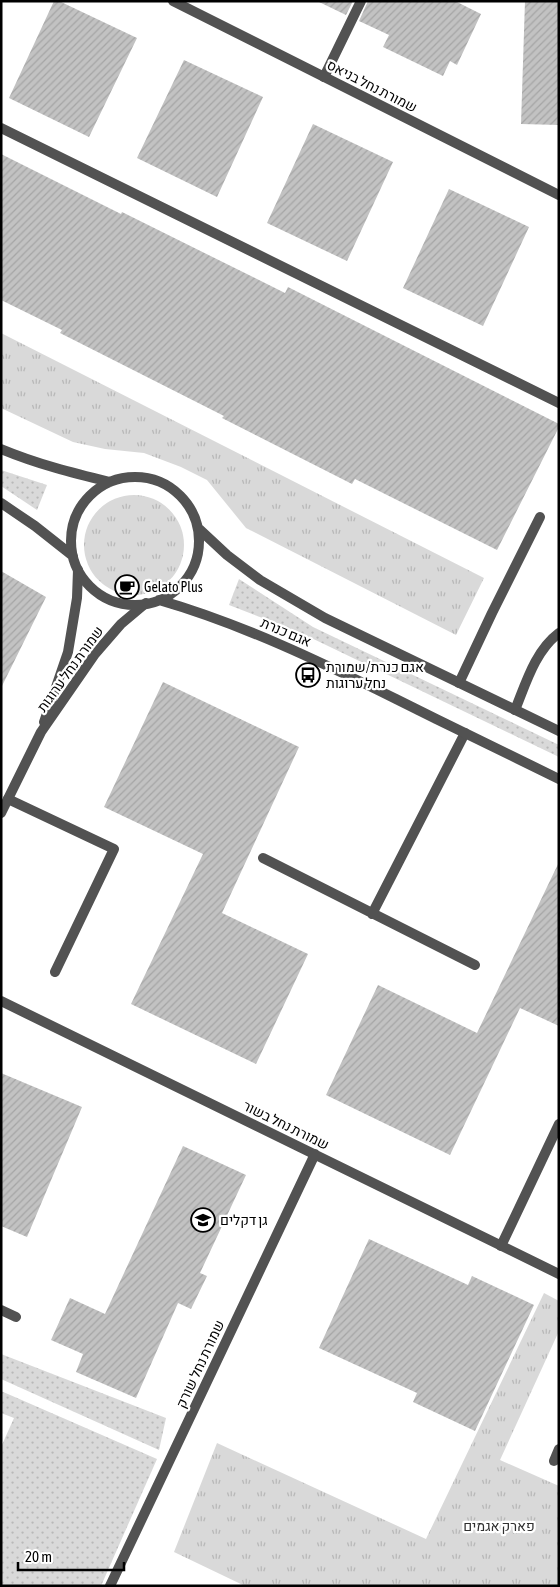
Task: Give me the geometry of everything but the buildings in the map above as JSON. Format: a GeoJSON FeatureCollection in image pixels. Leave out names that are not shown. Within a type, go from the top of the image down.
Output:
{"type":"FeatureCollection","features":[{"type":"Feature","properties":{"kind":"street","name":"שמורת נחל בניאס"},"geometry":{"type":"LineString","coordinates":[[173,1],[559,195]]}},
{"type":"Feature","properties":{"kind":"street"},"geometry":{"type":"LineString","coordinates":[[324,77],[361,1]]}},
{"type":"Feature","properties":{"kind":"street"},"geometry":{"type":"LineString","coordinates":[[1,128],[559,403]]}},
{"type":"Feature","properties":{"kind":"street"},"geometry":{"type":"LineString","coordinates":[[1,450],[65,472],[110,482]]}},
{"type":"Feature","properties":{"kind":"street"},"geometry":{"type":"LineString","coordinates":[[142,477],[162,483],[179,495],[192,512],[198,528],[198,548],[195,563],[187,578],[175,590],[159,600],[139,605],[119,603],[100,594],[88,584],[78,570],[73,556],[71,537],[76,517],[86,499],[102,486],[122,478],[142,477]]}},
{"type":"Feature","properties":{"kind":"street"},"geometry":{"type":"LineString","coordinates":[[1,503],[35,526],[73,556]]}},
{"type":"Feature","properties":{"kind":"street"},"geometry":{"type":"LineString","coordinates":[[459,683],[540,517]]}},
{"type":"Feature","properties":{"kind":"street","name":"אגם כנרת"},"geometry":{"type":"LineString","coordinates":[[198,528],[227,555],[260,580],[325,618],[559,731]]}},
{"type":"Feature","properties":{"kind":"street","name":"שמורת נחל ערוגות"},"geometry":{"type":"LineString","coordinates":[[1,813],[41,732],[68,652],[77,598],[78,570]]}},
{"type":"Feature","properties":{"kind":"street","name":"אגם כנרת"},"geometry":{"type":"LineString","coordinates":[[159,600],[192,609],[276,642],[559,779]]}},
{"type":"Feature","properties":{"kind":"street","name":"שמורת נחל ערוגות"},"geometry":{"type":"LineString","coordinates":[[41,732],[95,654],[121,624],[146,603]]}},
{"type":"Feature","properties":{"kind":"street"},"geometry":{"type":"LineString","coordinates":[[515,710],[534,664],[550,639],[559,633]]}},
{"type":"Feature","properties":{"kind":"street"},"geometry":{"type":"LineString","coordinates":[[372,914],[465,733]]}},
{"type":"Feature","properties":{"kind":"street"},"geometry":{"type":"LineString","coordinates":[[8,799],[114,849],[55,972]]}},
{"type":"Feature","properties":{"kind":"street"},"geometry":{"type":"LineString","coordinates":[[263,858],[475,966]]}},
{"type":"Feature","properties":{"kind":"street","name":"שמורת נחל בשור"},"geometry":{"type":"LineString","coordinates":[[1,1001],[559,1274]]}},
{"type":"Feature","properties":{"kind":"street"},"geometry":{"type":"LineString","coordinates":[[501,1246],[559,1124]]}},
{"type":"Feature","properties":{"kind":"street","name":"שמורת נחל שורק"},"geometry":{"type":"LineString","coordinates":[[110,1586],[315,1154]]}},
{"type":"Feature","properties":{"kind":"street"},"geometry":{"type":"LineString","coordinates":[[1,1310],[16,1317]]}},
{"type":"Feature","properties":{"kind":"street"},"geometry":{"type":"LineString","coordinates":[[554,1460],[559,1449]]}},
{"type":"Feature","properties":{"kind":"green space"},"geometry":{"type":"Polygon","coordinates":[[[1,333],[484,578],[456,635],[246,528],[207,480],[181,467],[144,453],[105,449],[73,442],[1,408],[1,333]]]}},
{"type":"Feature","properties":{"kind":"green space"},"geometry":{"type":"Polygon","coordinates":[[[1,470],[47,485],[37,510],[1,486],[1,470]]]}},
{"type":"Feature","properties":{"kind":"green space"},"geometry":{"type":"Polygon","coordinates":[[[134,495],[153,499],[169,510],[180,526],[184,545],[180,564],[169,580],[153,591],[134,595],[115,591],[99,580],[88,564],[84,545],[88,526],[99,510],[115,499],[134,495]]]}},
{"type":"Feature","properties":{"kind":"green space"},"geometry":{"type":"Polygon","coordinates":[[[239,579],[313,627],[559,745],[559,757],[301,633],[229,605],[239,579]]]}},
{"type":"Feature","properties":{"kind":"green space","name":"פארק אגמים"},"geometry":{"type":"Polygon","coordinates":[[[544,1293],[559,1301],[559,1331],[500,1460],[559,1486],[559,1586],[245,1586],[174,1552],[217,1443],[426,1539],[544,1293]]]}},
{"type":"Feature","properties":{"kind":"green space"},"geometry":{"type":"Polygon","coordinates":[[[1,1354],[166,1418],[159,1450],[1,1379],[1,1354]]]}},
{"type":"Feature","properties":{"kind":"green space"},"geometry":{"type":"Polygon","coordinates":[[[1,1391],[157,1459],[101,1586],[1,1586],[1,1447],[14,1418],[1,1413],[1,1391]]]}},
{"type":"Feature","properties":{"kind":"place","name":"Gelato Plus"},"geometry":{"type":"Point","coordinates":[127,587]}},
{"type":"Feature","properties":{"kind":"place","name":"אגם כנרת/שמורת נחל ערוגות"},"geometry":{"type":"Point","coordinates":[308,675]}},
{"type":"Feature","properties":{"kind":"place","name":"גן דקלים"},"geometry":{"type":"Point","coordinates":[203,1220]}}]}
